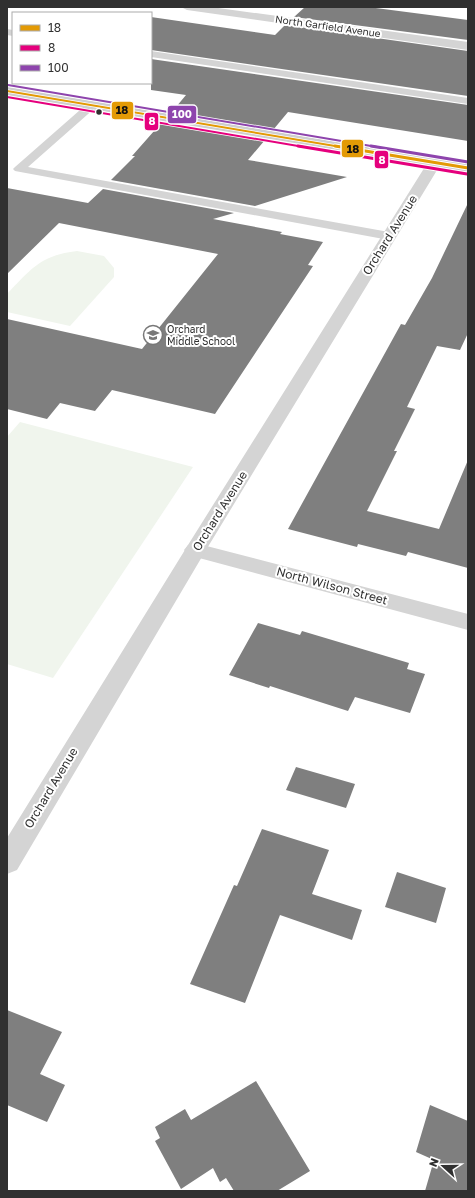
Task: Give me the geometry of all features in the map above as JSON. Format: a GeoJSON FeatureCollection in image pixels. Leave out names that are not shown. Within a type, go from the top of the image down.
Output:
{"type":"FeatureCollection","features":[{"type":"Feature","properties":{"kind":"main road"},"geometry":{"type":"LineString","coordinates":[[7,90],[468,168]]}},
{"type":"Feature","properties":{"kind":"street","name":"North Garfield Avenue"},"geometry":{"type":"LineString","coordinates":[[187,7],[468,46]]}},
{"type":"Feature","properties":{"kind":"street","name":"Orchard Avenue"},"geometry":{"type":"LineString","coordinates":[[7,862],[195,550],[435,162]]}},
{"type":"Feature","properties":{"kind":"street","name":"North Wilson Street"},"geometry":{"type":"LineString","coordinates":[[195,550],[468,622]]}},
{"type":"Feature","properties":{"kind":"lane"},"geometry":{"type":"LineString","coordinates":[[152,54],[468,101]]}},
{"type":"Feature","properties":{"kind":"lane"},"geometry":{"type":"LineString","coordinates":[[13,170],[92,105]]}},
{"type":"Feature","properties":{"kind":"lane"},"geometry":{"type":"LineString","coordinates":[[13,170],[389,236]]}},
{"type":"Feature","properties":{"kind":"shaded area"},"geometry":{"type":"Polygon","coordinates":[[[77,251],[104,256],[114,268],[114,277],[70,326],[7,312],[7,294],[30,270],[54,256],[77,251]]]}},
{"type":"Feature","properties":{"kind":"shaded area"},"geometry":{"type":"Polygon","coordinates":[[[20,422],[193,467],[53,678],[7,664],[7,437],[20,422]]]}},
{"type":"Feature","properties":{"kind":"building"},"geometry":{"type":"Polygon","coordinates":[[[305,7],[368,7],[468,20],[468,40],[294,17],[305,7]]]}},
{"type":"Feature","properties":{"kind":"building"},"geometry":{"type":"Polygon","coordinates":[[[152,17],[275,35],[285,25],[468,51],[468,96],[152,50],[152,17]]]}},
{"type":"Feature","properties":{"kind":"building"},"geometry":{"type":"Polygon","coordinates":[[[152,59],[468,105],[468,141],[288,112],[273,130],[171,113],[186,95],[151,90],[152,59]]]}},
{"type":"Feature","properties":{"kind":"building"},"geometry":{"type":"Polygon","coordinates":[[[162,122],[265,140],[248,160],[347,177],[255,206],[111,180],[135,156],[132,156],[162,122]]]}},
{"type":"Feature","properties":{"kind":"building"},"geometry":{"type":"Polygon","coordinates":[[[7,188],[88,203],[103,189],[234,213],[213,219],[282,232],[280,234],[323,242],[308,265],[313,266],[215,414],[112,390],[95,411],[60,403],[47,419],[7,409],[7,319],[142,349],[218,254],[59,223],[7,274],[7,188]]]}},
{"type":"Feature","properties":{"kind":"building"},"geometry":{"type":"Polygon","coordinates":[[[468,203],[468,333],[460,350],[437,346],[407,407],[415,409],[394,451],[397,451],[367,511],[439,529],[468,460],[468,568],[408,552],[406,556],[358,544],[357,547],[288,529],[401,324],[405,325],[432,278],[468,203]]]}},
{"type":"Feature","properties":{"kind":"building"},"geometry":{"type":"Polygon","coordinates":[[[258,623],[300,635],[302,631],[409,663],[407,669],[425,674],[410,713],[355,697],[348,711],[270,686],[269,688],[229,675],[258,623]]]}},
{"type":"Feature","properties":{"kind":"building"},"geometry":{"type":"Polygon","coordinates":[[[296,767],[355,784],[346,808],[286,790],[296,767]]]}},
{"type":"Feature","properties":{"kind":"building"},"geometry":{"type":"Polygon","coordinates":[[[262,829],[329,850],[312,894],[362,910],[352,940],[280,915],[245,1003],[190,984],[234,885],[237,886],[262,829]]]}},
{"type":"Feature","properties":{"kind":"building"},"geometry":{"type":"Polygon","coordinates":[[[397,872],[446,888],[436,923],[385,907],[397,872]]]}},
{"type":"Feature","properties":{"kind":"building"},"geometry":{"type":"Polygon","coordinates":[[[7,1010],[62,1032],[40,1074],[65,1085],[47,1122],[7,1105],[7,1010]]]}},
{"type":"Feature","properties":{"kind":"building"},"geometry":{"type":"Polygon","coordinates":[[[256,1081],[310,1171],[277,1191],[234,1191],[226,1178],[220,1182],[213,1168],[181,1189],[155,1141],[160,1138],[155,1127],[185,1109],[191,1120],[256,1081]]]}},
{"type":"Feature","properties":{"kind":"building"},"geometry":{"type":"Polygon","coordinates":[[[430,1105],[468,1121],[468,1191],[425,1191],[434,1160],[416,1152],[430,1105]]]}},
{"type":"Feature","properties":{"kind":"transit line","name":"100"},"geometry":{"type":"LineString","coordinates":[[8,85],[468,162]]}},
{"type":"Feature","properties":{"kind":"transit line","name":"18"},"geometry":{"type":"LineString","coordinates":[[7,91],[468,168]]}},
{"type":"Feature","properties":{"kind":"transit line","name":"8"},"geometry":{"type":"LineString","coordinates":[[7,97],[467,174]]}},
{"type":"Feature","properties":{"kind":"place","name":"Orchard Middle School"},"geometry":{"type":"Point","coordinates":[153,335]}}]}
